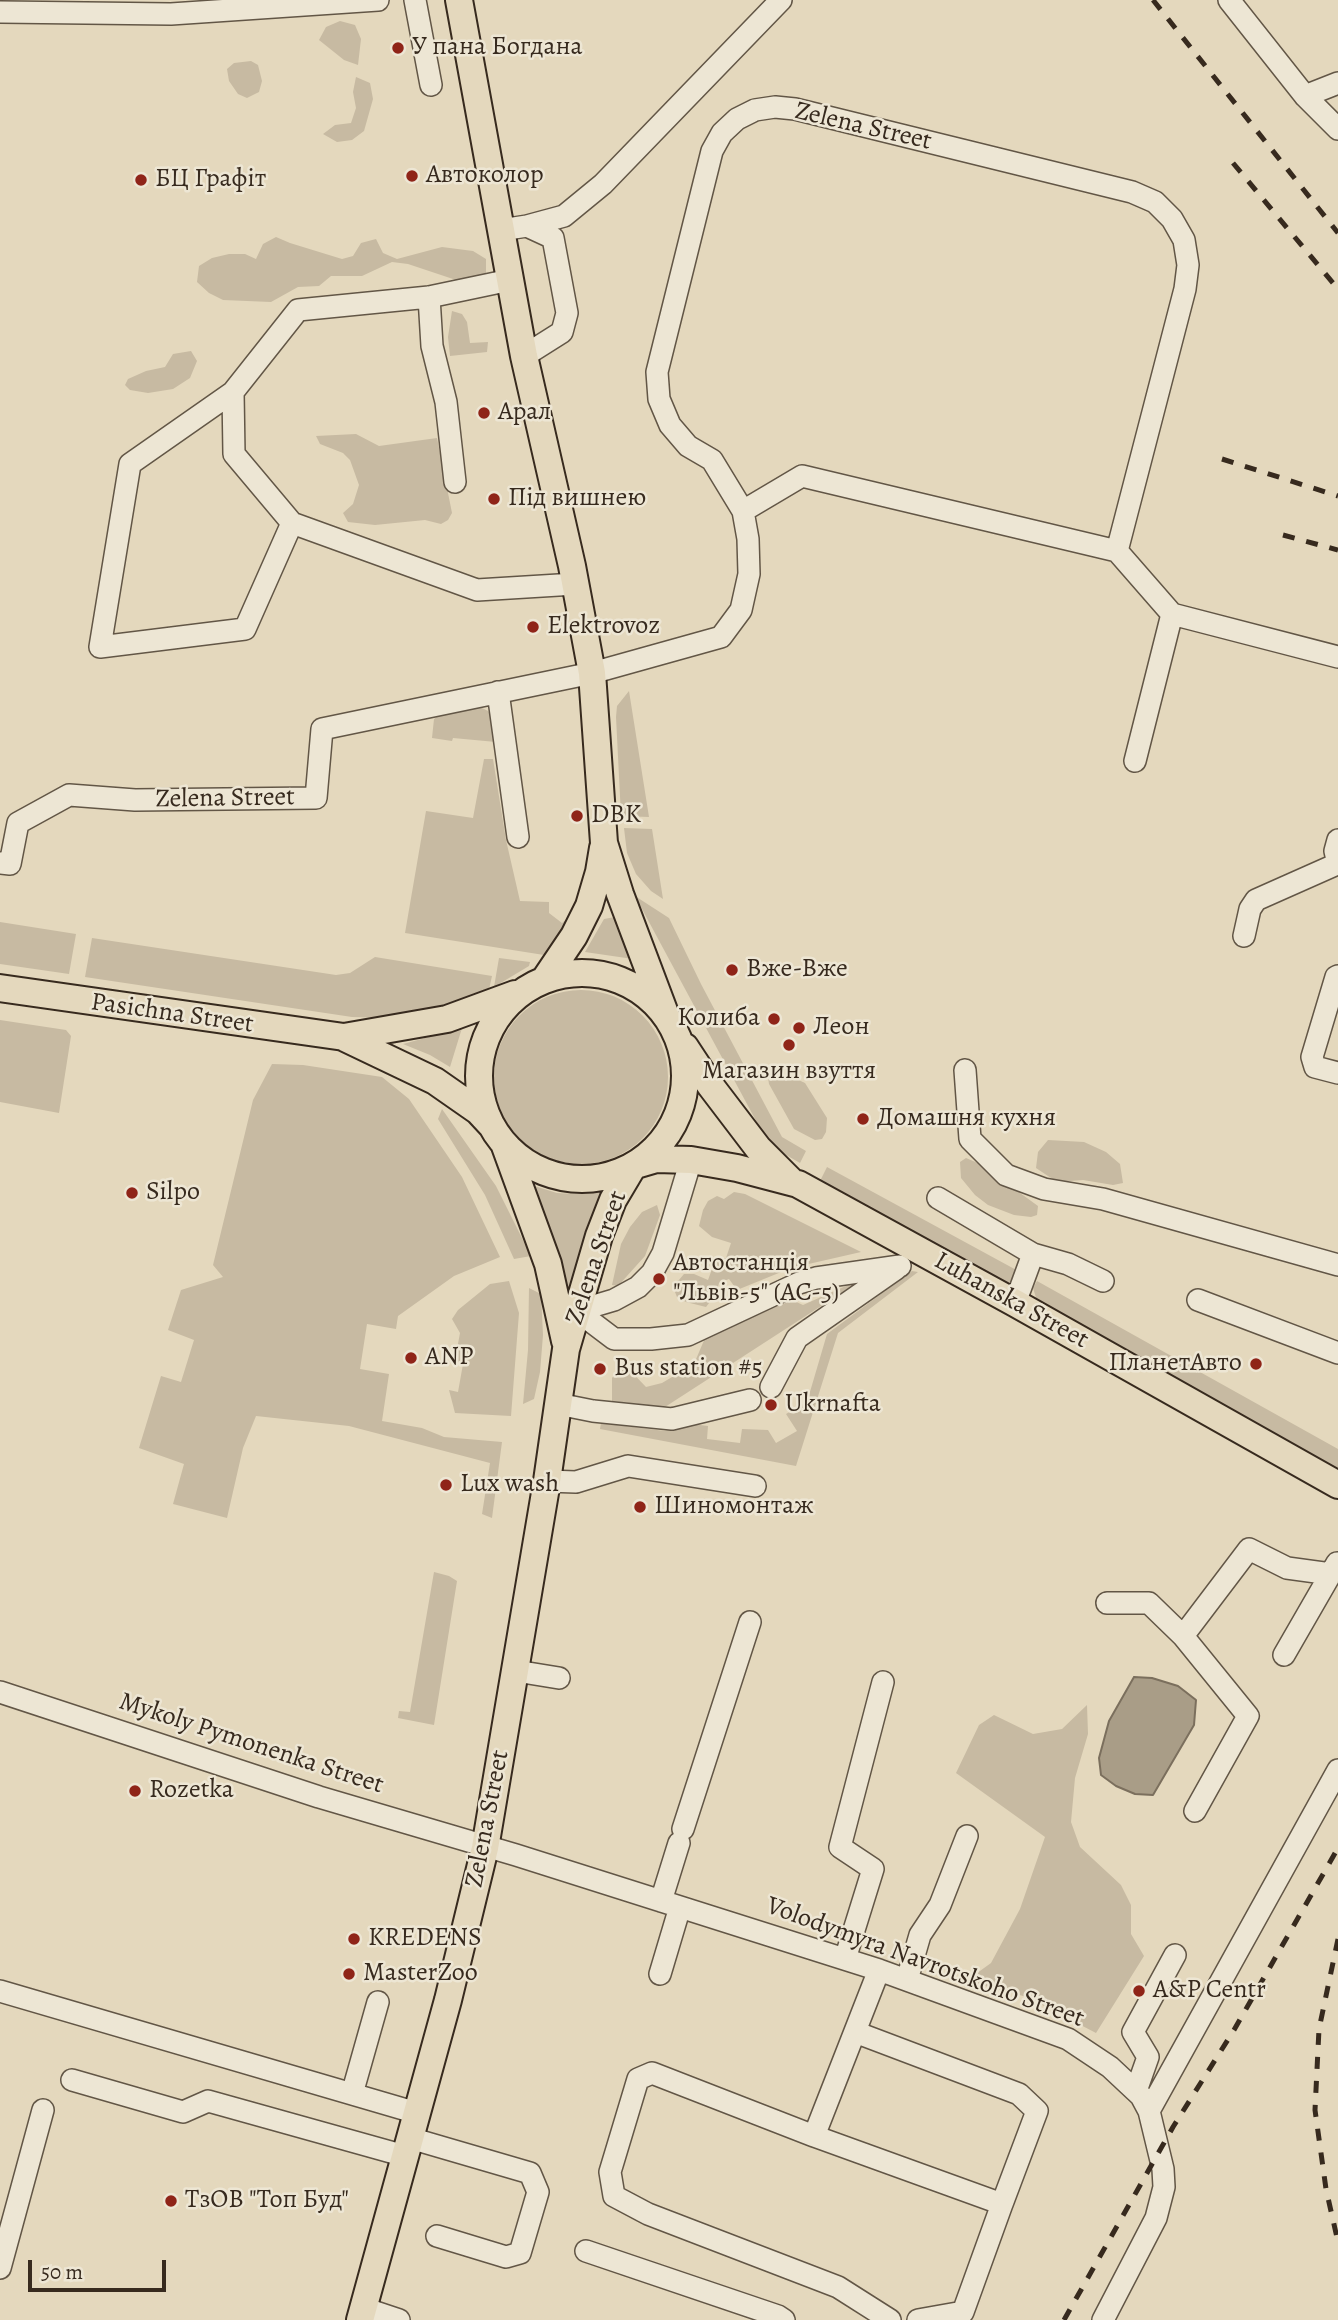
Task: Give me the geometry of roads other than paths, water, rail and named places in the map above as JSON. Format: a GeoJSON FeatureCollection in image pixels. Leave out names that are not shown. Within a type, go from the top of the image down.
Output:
{"type":"FeatureCollection","features":[{"type":"Feature","properties":{"kind":"main road"},"geometry":{"type":"LineString","coordinates":[[344,1037],[435,1081],[478,1111],[498,1136],[530,1165],[569,1178],[604,1178],[636,1166],[668,1136],[682,1105],[686,1075],[680,1039],[666,1016],[620,894],[604,842],[592,673],[510,280],[514,228],[459,0]]}},
{"type":"Feature","properties":{"kind":"main road"},"geometry":{"type":"LineString","coordinates":[[545,979],[589,906],[604,842]]}},
{"type":"Feature","properties":{"kind":"main road"},"geometry":{"type":"LineString","coordinates":[[344,1037],[447,1019],[516,994],[559,974],[582,972],[614,979],[640,992],[666,1016]]}},
{"type":"Feature","properties":{"kind":"main road","name":"Pasichna Street"},"geometry":{"type":"LineString","coordinates":[[0,988],[344,1037]]}},
{"type":"Feature","properties":{"kind":"main road"},"geometry":{"type":"LineString","coordinates":[[498,1136],[480,1088],[481,1054],[493,1021],[516,994]]}},
{"type":"Feature","properties":{"kind":"main road","name":"Luhanska Street"},"geometry":{"type":"LineString","coordinates":[[680,1039],[710,1085],[758,1148],[792,1183],[910,1259],[1015,1303],[1338,1485]]}},
{"type":"Feature","properties":{"kind":"main road","name":"Zelena Street"},"geometry":{"type":"LineString","coordinates":[[498,1136],[548,1264],[566,1349]]}},
{"type":"Feature","properties":{"kind":"main road","name":"Luhanska Street"},"geometry":{"type":"LineString","coordinates":[[636,1166],[656,1159],[691,1160],[737,1168],[792,1183]]}},
{"type":"Feature","properties":{"kind":"main road","name":"Zelena Street"},"geometry":{"type":"LineString","coordinates":[[361,2314],[448,2000],[485,1848],[547,1481],[566,1349],[599,1236],[613,1200],[636,1166]]}},
{"type":"Feature","properties":{"kind":"street"},"geometry":{"type":"LineString","coordinates":[[0,12],[171,14],[378,0]]}},
{"type":"Feature","properties":{"kind":"street"},"geometry":{"type":"LineString","coordinates":[[415,0],[430,85]]}},
{"type":"Feature","properties":{"kind":"street"},"geometry":{"type":"LineString","coordinates":[[514,228],[564,215],[603,184],[781,0]]}},
{"type":"Feature","properties":{"kind":"street"},"geometry":{"type":"LineString","coordinates":[[1229,0],[1305,96],[1338,130]]}},
{"type":"Feature","properties":{"kind":"street"},"geometry":{"type":"LineString","coordinates":[[1305,96],[1338,83]]}},
{"type":"Feature","properties":{"kind":"street","name":"Zelena Street"},"geometry":{"type":"LineString","coordinates":[[0,863],[10,864],[18,823],[69,795],[135,800],[316,798],[323,729],[592,673],[721,638],[741,610],[749,574],[748,539],[743,511],[712,460],[688,446],[670,425],[659,399],[657,372],[712,150],[722,133],[737,119],[755,110],[775,107],[795,109],[1132,192],[1154,202],[1172,219],[1184,240],[1188,265],[1185,289],[1117,551]]}},
{"type":"Feature","properties":{"kind":"street"},"geometry":{"type":"LineString","coordinates":[[514,228],[553,238],[566,313],[562,332],[524,356]]}},
{"type":"Feature","properties":{"kind":"street"},"geometry":{"type":"LineString","coordinates":[[292,523],[246,629],[100,647],[130,464],[233,392],[298,310],[429,297],[510,280]]}},
{"type":"Feature","properties":{"kind":"street"},"geometry":{"type":"LineString","coordinates":[[429,297],[432,346],[446,402],[455,482]]}},
{"type":"Feature","properties":{"kind":"street"},"geometry":{"type":"LineString","coordinates":[[233,392],[234,454],[292,523],[477,590],[575,584]]}},
{"type":"Feature","properties":{"kind":"street"},"geometry":{"type":"LineString","coordinates":[[743,511],[802,476],[1117,551],[1172,614],[1338,657]]}},
{"type":"Feature","properties":{"kind":"street"},"geometry":{"type":"LineString","coordinates":[[1135,761],[1172,614]]}},
{"type":"Feature","properties":{"kind":"street"},"geometry":{"type":"LineString","coordinates":[[498,692],[518,837]]}},
{"type":"Feature","properties":{"kind":"street"},"geometry":{"type":"LineString","coordinates":[[1244,936],[1250,909],[1256,901],[1338,864],[1335,851],[1338,840]]}},
{"type":"Feature","properties":{"kind":"street"},"geometry":{"type":"LineString","coordinates":[[1338,976],[1312,1057],[1315,1067],[1338,1073]]}},
{"type":"Feature","properties":{"kind":"street"},"geometry":{"type":"LineString","coordinates":[[965,1070],[970,1139],[1006,1175],[1044,1189],[1103,1199],[1338,1265]]}},
{"type":"Feature","properties":{"kind":"street"},"geometry":{"type":"LineString","coordinates":[[577,1311],[614,1300],[638,1287],[652,1273],[663,1253],[691,1160]]}},
{"type":"Feature","properties":{"kind":"street"},"geometry":{"type":"LineString","coordinates":[[938,1198],[1033,1254],[1068,1264],[1102,1281]]}},
{"type":"Feature","properties":{"kind":"street"},"geometry":{"type":"LineString","coordinates":[[1015,1303],[1033,1254]]}},
{"type":"Feature","properties":{"kind":"street"},"geometry":{"type":"LineString","coordinates":[[577,1311],[614,1339],[688,1335],[799,1283],[910,1259]]}},
{"type":"Feature","properties":{"kind":"street"},"geometry":{"type":"LineString","coordinates":[[771,1387],[797,1338],[910,1259]]}},
{"type":"Feature","properties":{"kind":"street"},"geometry":{"type":"LineString","coordinates":[[1198,1300],[1338,1353]]}},
{"type":"Feature","properties":{"kind":"street"},"geometry":{"type":"LineString","coordinates":[[558,1404],[593,1411],[672,1419],[750,1400]]}},
{"type":"Feature","properties":{"kind":"street"},"geometry":{"type":"LineString","coordinates":[[547,1481],[576,1482],[628,1466],[755,1486]]}},
{"type":"Feature","properties":{"kind":"street"},"geometry":{"type":"LineString","coordinates":[[1184,1636],[1250,1549],[1287,1568],[1334,1568],[1284,1655]]}},
{"type":"Feature","properties":{"kind":"street"},"geometry":{"type":"LineString","coordinates":[[1107,1604],[1149,1603],[1184,1636],[1248,1716],[1195,1811]]}},
{"type":"Feature","properties":{"kind":"street"},"geometry":{"type":"LineString","coordinates":[[660,1974],[681,1836],[750,1622]]}},
{"type":"Feature","properties":{"kind":"street"},"geometry":{"type":"LineString","coordinates":[[516,1671],[559,1678]]}},
{"type":"Feature","properties":{"kind":"street"},"geometry":{"type":"LineString","coordinates":[[845,1959],[873,1869],[840,1847],[883,1682]]}},
{"type":"Feature","properties":{"kind":"street","name":"Mykoly Pymonenka Street"},"geometry":{"type":"LineString","coordinates":[[0,1692],[217,1765],[485,1848]]}},
{"type":"Feature","properties":{"kind":"street"},"geometry":{"type":"LineString","coordinates":[[1149,2111],[1338,1769]]}},
{"type":"Feature","properties":{"kind":"street"},"geometry":{"type":"LineString","coordinates":[[907,1980],[920,1935],[940,1905],[967,1836]]}},
{"type":"Feature","properties":{"kind":"street","name":"Volodymyra Navrotskoho Street"},"geometry":{"type":"LineString","coordinates":[[485,1848],[879,1970],[1068,2039],[1110,2067],[1136,2091],[1149,2111],[1163,2169],[1164,2187],[1156,2218],[1103,2320]]}},
{"type":"Feature","properties":{"kind":"street"},"geometry":{"type":"LineString","coordinates":[[1136,2091],[1148,2057],[1133,2032],[1175,1955]]}},
{"type":"Feature","properties":{"kind":"street"},"geometry":{"type":"LineString","coordinates":[[814,2136],[879,1970]]}},
{"type":"Feature","properties":{"kind":"street"},"geometry":{"type":"LineString","coordinates":[[0,1991],[352,2094],[411,2136]]}},
{"type":"Feature","properties":{"kind":"street"},"geometry":{"type":"LineString","coordinates":[[352,2094],[377,2002]]}},
{"type":"Feature","properties":{"kind":"street"},"geometry":{"type":"LineString","coordinates":[[855,2032],[1018,2094],[1037,2111],[963,2312],[918,2320]]}},
{"type":"Feature","properties":{"kind":"street"},"geometry":{"type":"LineString","coordinates":[[890,2320],[838,2287],[648,2214],[614,2196],[610,2172],[638,2079],[652,2073],[814,2136],[1002,2204]]}},
{"type":"Feature","properties":{"kind":"street"},"geometry":{"type":"LineString","coordinates":[[72,2080],[183,2112],[208,2101],[411,2136],[530,2173],[538,2192],[520,2253],[506,2257],[437,2236]]}},
{"type":"Feature","properties":{"kind":"street"},"geometry":{"type":"LineString","coordinates":[[0,2268],[10,2192],[43,2110]]}},
{"type":"Feature","properties":{"kind":"street"},"geometry":{"type":"LineString","coordinates":[[586,2251],[784,2320]]}},
{"type":"Feature","properties":{"kind":"street"},"geometry":{"type":"LineString","coordinates":[[361,2314],[399,2320]]}},
{"type":"Feature","properties":{"kind":"railway"},"geometry":{"type":"LineString","coordinates":[[1153,0],[1338,233]]}},
{"type":"Feature","properties":{"kind":"railway"},"geometry":{"type":"LineString","coordinates":[[1233,163],[1338,289]]}},
{"type":"Feature","properties":{"kind":"railway"},"geometry":{"type":"LineString","coordinates":[[1222,459],[1338,496]]}},
{"type":"Feature","properties":{"kind":"railway"},"geometry":{"type":"LineString","coordinates":[[1283,535],[1338,550]]}},
{"type":"Feature","properties":{"kind":"railway"},"geometry":{"type":"LineString","coordinates":[[1064,2320],[1173,2127],[1234,2030],[1338,1848]]}},
{"type":"Feature","properties":{"kind":"railway"},"geometry":{"type":"LineString","coordinates":[[1338,1939],[1319,2029],[1315,2110],[1326,2189],[1338,2242]]}},
{"type":"Feature","properties":{"kind":"place","name":"У пана Богдана"},"geometry":{"type":"Point","coordinates":[398,48]}},
{"type":"Feature","properties":{"kind":"place","name":"Автоколор"},"geometry":{"type":"Point","coordinates":[412,176]}},
{"type":"Feature","properties":{"kind":"place","name":"БЦ Графіт"},"geometry":{"type":"Point","coordinates":[141,180]}},
{"type":"Feature","properties":{"kind":"place","name":"Арал"},"geometry":{"type":"Point","coordinates":[484,413]}},
{"type":"Feature","properties":{"kind":"place","name":"Під вишнею"},"geometry":{"type":"Point","coordinates":[494,499]}},
{"type":"Feature","properties":{"kind":"place","name":"Elektrovoz"},"geometry":{"type":"Point","coordinates":[533,627]}},
{"type":"Feature","properties":{"kind":"place","name":"DBK"},"geometry":{"type":"Point","coordinates":[577,816]}},
{"type":"Feature","properties":{"kind":"place","name":"Вже-Вже"},"geometry":{"type":"Point","coordinates":[732,970]}},
{"type":"Feature","properties":{"kind":"place","name":"Колиба"},"geometry":{"type":"Point","coordinates":[774,1019]}},
{"type":"Feature","properties":{"kind":"place","name":"Леон"},"geometry":{"type":"Point","coordinates":[799,1028]}},
{"type":"Feature","properties":{"kind":"place","name":"Магазин взуття"},"geometry":{"type":"Point","coordinates":[789,1045]}},
{"type":"Feature","properties":{"kind":"place","name":"Домашня кухня"},"geometry":{"type":"Point","coordinates":[863,1119]}},
{"type":"Feature","properties":{"kind":"place","name":"Silpo"},"geometry":{"type":"Point","coordinates":[132,1193]}},
{"type":"Feature","properties":{"kind":"place","name":"Автостанція \"Львів-5\" (АС-5)"},"geometry":{"type":"Point","coordinates":[659,1279]}},
{"type":"Feature","properties":{"kind":"place","name":"ANP"},"geometry":{"type":"Point","coordinates":[411,1358]}},
{"type":"Feature","properties":{"kind":"place","name":"ПланетАвто"},"geometry":{"type":"Point","coordinates":[1256,1364]}},
{"type":"Feature","properties":{"kind":"place","name":"Bus station #5"},"geometry":{"type":"Point","coordinates":[600,1369]}},
{"type":"Feature","properties":{"kind":"place","name":"Ukrnafta"},"geometry":{"type":"Point","coordinates":[771,1405]}},
{"type":"Feature","properties":{"kind":"place","name":"Lux wash"},"geometry":{"type":"Point","coordinates":[446,1485]}},
{"type":"Feature","properties":{"kind":"place","name":"Шиномонтаж"},"geometry":{"type":"Point","coordinates":[640,1507]}},
{"type":"Feature","properties":{"kind":"place","name":"Rozetka"},"geometry":{"type":"Point","coordinates":[135,1791]}},
{"type":"Feature","properties":{"kind":"place","name":"KREDENS"},"geometry":{"type":"Point","coordinates":[354,1939]}},
{"type":"Feature","properties":{"kind":"place","name":"MasterZoo"},"geometry":{"type":"Point","coordinates":[349,1974]}},
{"type":"Feature","properties":{"kind":"place","name":"A&P Centr"},"geometry":{"type":"Point","coordinates":[1139,1991]}},
{"type":"Feature","properties":{"kind":"place","name":"ТзОВ \"Топ Буд\""},"geometry":{"type":"Point","coordinates":[171,2201]}}]}
